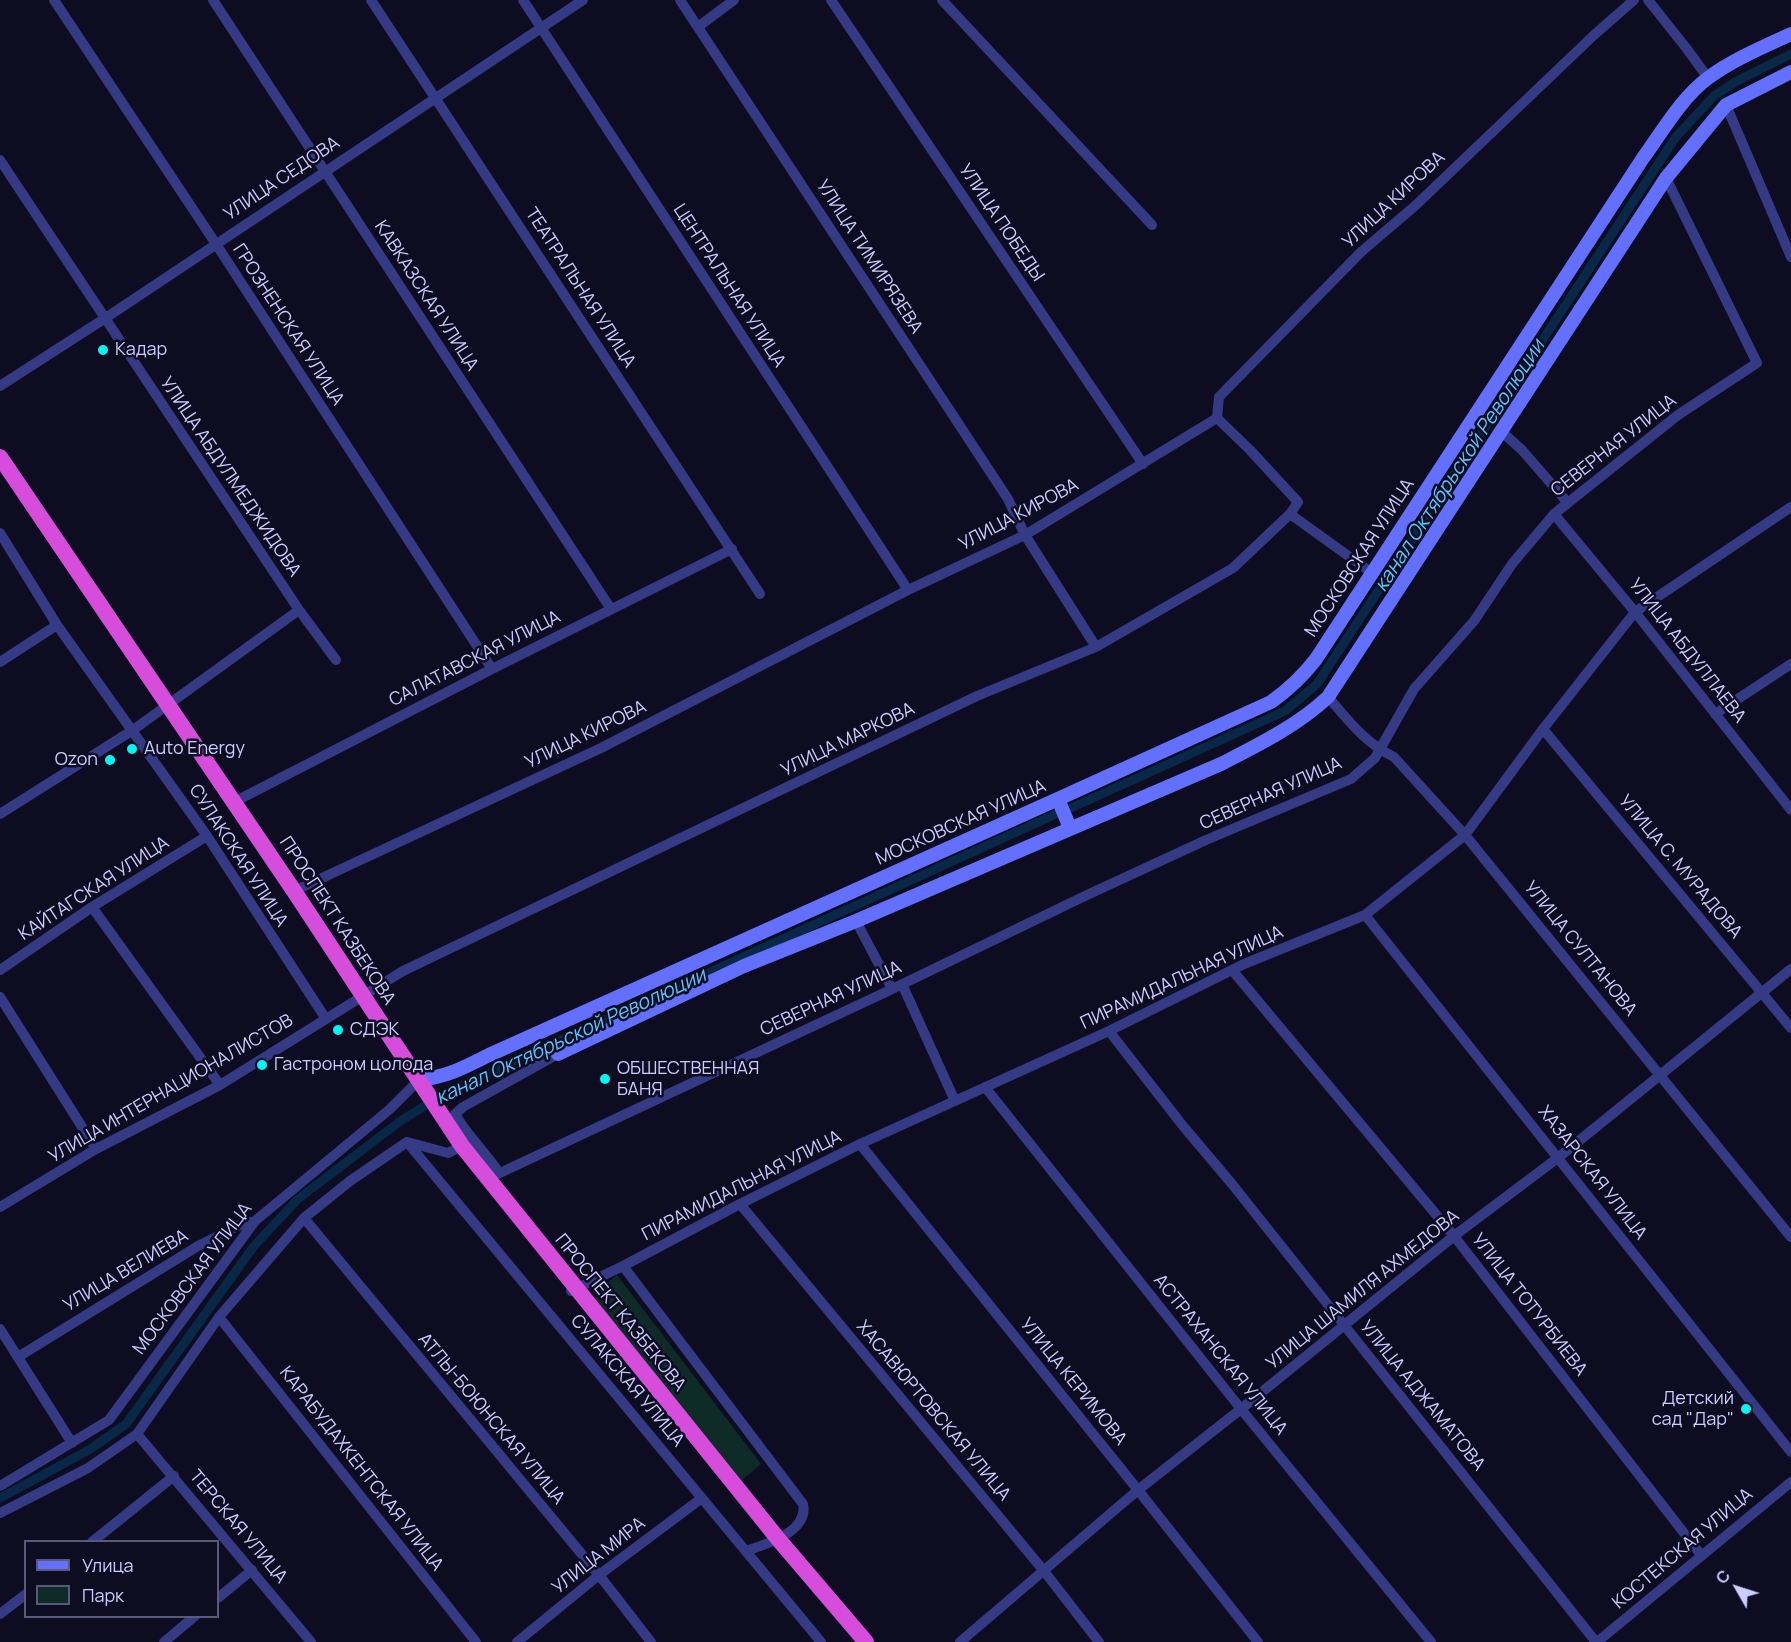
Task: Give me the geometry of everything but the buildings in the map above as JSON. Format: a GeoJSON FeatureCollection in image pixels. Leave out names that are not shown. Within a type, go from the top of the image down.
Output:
{"type":"FeatureCollection","features":[{"type":"Feature","properties":{"kind":"highway","name":"ПРОСПЕКТ КАЗБЕКОВА"},"geometry":{"type":"LineString","coordinates":[[0,457],[421,1088],[459,1148],[466,1165],[572,1290],[775,1541],[853,1642]]}},
{"type":"Feature","properties":{"kind":"highway","name":"ПРОСПЕКТ КАЗБЕКОВА"},"geometry":{"type":"LineString","coordinates":[[0,470],[164,706],[234,801],[294,891],[360,998]]}},
{"type":"Feature","properties":{"kind":"highway","name":"ПРОСПЕКТ КАЗБЕКОВА"},"geometry":{"type":"LineString","coordinates":[[459,1148],[493,1176],[572,1290]]}},
{"type":"Feature","properties":{"kind":"highway","name":"ПРОСПЕКТ КАЗБЕКОВА"},"geometry":{"type":"LineString","coordinates":[[775,1541],[866,1642]]}},
{"type":"Feature","properties":{"kind":"main road","name":"МОСКОВСКАЯ УЛИЦА"},"geometry":{"type":"LineString","coordinates":[[421,1088],[489,1055],[1271,702],[1285,692],[1316,659],[1643,158],[1684,103],[1708,78],[1753,52],[1791,34]]}},
{"type":"Feature","properties":{"kind":"main road"},"geometry":{"type":"LineString","coordinates":[[558,1054],[744,966],[856,921],[1221,764],[1275,736],[1317,708],[1328,697],[1666,178],[1726,105],[1791,72]]}},
{"type":"Feature","properties":{"kind":"main road"},"geometry":{"type":"LineString","coordinates":[[1058,799],[1070,828]]}},
{"type":"Feature","properties":{"kind":"street","name":"ГРОЗНЕНСКАЯ УЛИЦА"},"geometry":{"type":"LineString","coordinates":[[54,0],[216,244],[492,669]]}},
{"type":"Feature","properties":{"kind":"street","name":"КАВКАЗСКАЯ УЛИЦА"},"geometry":{"type":"LineString","coordinates":[[213,0],[611,609]]}},
{"type":"Feature","properties":{"kind":"street","name":"ТЕАТРАЛЬНАЯ УЛИЦА"},"geometry":{"type":"LineString","coordinates":[[371,0],[760,594]]}},
{"type":"Feature","properties":{"kind":"street","name":"ЦЕНТРАЛЬНАЯ УЛИЦА"},"geometry":{"type":"LineString","coordinates":[[523,0],[908,590]]}},
{"type":"Feature","properties":{"kind":"street","name":"УЛИЦА СЕДОВА"},"geometry":{"type":"LineString","coordinates":[[0,386],[583,0]]}},
{"type":"Feature","properties":{"kind":"street","name":"УЛИЦА ТИМИРЯЗЕВА"},"geometry":{"type":"LineString","coordinates":[[680,0],[1008,499],[1025,535],[1096,647]]}},
{"type":"Feature","properties":{"kind":"street"},"geometry":{"type":"LineString","coordinates":[[698,27],[734,0]]}},
{"type":"Feature","properties":{"kind":"street","name":"УЛИЦА ПОБЕДЫ"},"geometry":{"type":"LineString","coordinates":[[831,0],[1143,464]]}},
{"type":"Feature","properties":{"kind":"street"},"geometry":{"type":"LineString","coordinates":[[942,0],[1152,225]]}},
{"type":"Feature","properties":{"kind":"street","name":"УЛИЦА КИРОВА"},"geometry":{"type":"LineString","coordinates":[[294,891],[601,748],[908,590],[1025,535],[1217,418],[1219,398],[1361,252],[1416,205],[1594,35],[1634,0]]}},
{"type":"Feature","properties":{"kind":"street"},"geometry":{"type":"LineString","coordinates":[[1648,0],[1708,78]]}},
{"type":"Feature","properties":{"kind":"street"},"geometry":{"type":"LineString","coordinates":[[1726,105],[1791,257]]}},
{"type":"Feature","properties":{"kind":"street","name":"УЛИЦА АБДУЛМЕДЖИДОВА"},"geometry":{"type":"LineString","coordinates":[[0,160],[299,610],[336,660]]}},
{"type":"Feature","properties":{"kind":"street","name":"СЕВЕРНАЯ УЛИЦА"},"geometry":{"type":"LineString","coordinates":[[493,1176],[1206,840],[1351,779],[1375,758],[1414,689],[1474,621],[1512,564],[1554,514],[1678,415],[1757,363],[1666,178]]}},
{"type":"Feature","properties":{"kind":"street"},"geometry":{"type":"LineString","coordinates":[[1217,418],[1298,502],[1290,514],[1372,573]]}},
{"type":"Feature","properties":{"kind":"street"},"geometry":{"type":"LineString","coordinates":[[1501,431],[1522,450],[1568,503]]}},
{"type":"Feature","properties":{"kind":"street","name":"ПИРАМИДАЛЬНАЯ УЛИЦА"},"geometry":{"type":"LineString","coordinates":[[572,1290],[860,1144],[1109,1031],[1232,970],[1365,915],[1465,835],[1543,729],[1635,612],[1791,507]]}},
{"type":"Feature","properties":{"kind":"street","name":"УЛИЦА МАРКОВА"},"geometry":{"type":"LineString","coordinates":[[403,971],[976,696],[1096,647],[1233,568],[1290,514]]}},
{"type":"Feature","properties":{"kind":"street","name":"УЛИЦА АБДУЛЛАЕВА"},"geometry":{"type":"LineString","coordinates":[[1554,514],[1635,612],[1791,810]]}},
{"type":"Feature","properties":{"kind":"street","name":"СУЛАКСКАЯ УЛИЦА"},"geometry":{"type":"LineString","coordinates":[[0,533],[57,625],[207,836],[326,1019]]}},
{"type":"Feature","properties":{"kind":"street","name":"САЛАТАВСКАЯ УЛИЦА"},"geometry":{"type":"LineString","coordinates":[[234,801],[732,549]]}},
{"type":"Feature","properties":{"kind":"street"},"geometry":{"type":"LineString","coordinates":[[0,814],[133,730],[299,610]]}},
{"type":"Feature","properties":{"kind":"street"},"geometry":{"type":"LineString","coordinates":[[0,662],[57,625]]}},
{"type":"Feature","properties":{"kind":"street"},"geometry":{"type":"LineString","coordinates":[[1715,714],[1791,664]]}},
{"type":"Feature","properties":{"kind":"street","name":"УЛИЦА СУЛТАНОВА"},"geometry":{"type":"LineString","coordinates":[[1328,697],[1364,738],[1379,750],[1394,757],[1465,835],[1662,1075],[1791,1237]]}},
{"type":"Feature","properties":{"kind":"street","name":"УЛИЦА С. МУРАДОВА"},"geometry":{"type":"LineString","coordinates":[[1543,729],[1791,1028]]}},
{"type":"Feature","properties":{"kind":"street","name":"КАЙТАГСКАЯ УЛИЦА"},"geometry":{"type":"LineString","coordinates":[[0,970],[92,907],[207,836]]}},
{"type":"Feature","properties":{"kind":"street"},"geometry":{"type":"LineString","coordinates":[[92,907],[220,1085]]}},
{"type":"Feature","properties":{"kind":"street","name":"ХАЗАРСКАЯ УЛИЦА"},"geometry":{"type":"LineString","coordinates":[[1365,915],[1791,1452]]}},
{"type":"Feature","properties":{"kind":"street"},"geometry":{"type":"LineString","coordinates":[[856,921],[897,986],[955,1101]]}},
{"type":"Feature","properties":{"kind":"street","name":"УЛИЦА ШАМИЛЯ АХМЕДОВА"},"geometry":{"type":"LineString","coordinates":[[960,1642],[1138,1490],[1454,1236],[1662,1075],[1791,969]]}},
{"type":"Feature","properties":{"kind":"street","name":"УЛИЦА ТОТУРБИЕВА"},"geometry":{"type":"LineString","coordinates":[[1232,970],[1454,1236],[1701,1555]]}},
{"type":"Feature","properties":{"kind":"street","name":"УЛИЦА ИНТЕРНАЦИОНАЛИСТОВ"},"geometry":{"type":"LineString","coordinates":[[0,1207],[96,1149],[220,1085],[403,971]]}},
{"type":"Feature","properties":{"kind":"street"},"geometry":{"type":"LineString","coordinates":[[0,997],[96,1149]]}},
{"type":"Feature","properties":{"kind":"street","name":"УЛИЦА АДЖАМАТОВА"},"geometry":{"type":"LineString","coordinates":[[1109,1031],[1597,1642]]}},
{"type":"Feature","properties":{"kind":"street"},"geometry":{"type":"LineString","coordinates":[[493,1176],[489,1157],[461,1125],[455,1114],[558,1054]]}},
{"type":"Feature","properties":{"kind":"street","name":"АСТРАХАНСКАЯ УЛИЦА"},"geometry":{"type":"LineString","coordinates":[[985,1087],[1241,1409],[1431,1642]]}},
{"type":"Feature","properties":{"kind":"street","name":"МОСКОВСКАЯ УЛИЦА"},"geometry":{"type":"LineString","coordinates":[[0,1486],[109,1420],[255,1221],[390,1109],[421,1088]]}},
{"type":"Feature","properties":{"kind":"street"},"geometry":{"type":"LineString","coordinates":[[0,1513],[88,1468],[137,1434],[219,1317],[304,1218],[350,1180],[407,1142],[448,1153],[459,1148]]}},
{"type":"Feature","properties":{"kind":"street","name":"СУЛАКСКАЯ УЛИЦА"},"geometry":{"type":"LineString","coordinates":[[407,1142],[821,1642]]}},
{"type":"Feature","properties":{"kind":"street","name":"УЛИЦА КЕРИМОВА"},"geometry":{"type":"LineString","coordinates":[[860,1144],[1258,1642]]}},
{"type":"Feature","properties":{"kind":"street","name":"ХАСАВЮРТОВСКАЯ УЛИЦА"},"geometry":{"type":"LineString","coordinates":[[740,1204],[1044,1571],[1099,1642]]}},
{"type":"Feature","properties":{"kind":"street","name":"АТЛЫ-БОЮНСКАЯ УЛИЦА"},"geometry":{"type":"LineString","coordinates":[[304,1218],[599,1575],[651,1642]]}},
{"type":"Feature","properties":{"kind":"street","name":"УЛИЦА ВЕЛИЕВА"},"geometry":{"type":"LineString","coordinates":[[18,1357],[198,1246],[242,1224],[255,1221]]}},
{"type":"Feature","properties":{"kind":"street"},"geometry":{"type":"LineString","coordinates":[[623,1266],[803,1504],[804,1513],[799,1523],[775,1541],[746,1551]]}},
{"type":"Feature","properties":{"kind":"street","name":"КАРАБУДАХКЕНТСКАЯ УЛИЦА"},"geometry":{"type":"LineString","coordinates":[[219,1317],[476,1642]]}},
{"type":"Feature","properties":{"kind":"street"},"geometry":{"type":"LineString","coordinates":[[0,1329],[72,1443]]}},
{"type":"Feature","properties":{"kind":"street","name":"ТЕРСКАЯ УЛИЦА"},"geometry":{"type":"LineString","coordinates":[[137,1434],[311,1642]]}},
{"type":"Feature","properties":{"kind":"street"},"geometry":{"type":"LineString","coordinates":[[94,1540],[174,1476]]}},
{"type":"Feature","properties":{"kind":"street","name":"КОСТЕКСКАЯ УЛИЦА"},"geometry":{"type":"LineString","coordinates":[[1597,1642],[1791,1482]]}},
{"type":"Feature","properties":{"kind":"street","name":"УЛИЦА МИРА"},"geometry":{"type":"LineString","coordinates":[[517,1642],[599,1575],[702,1498]]}},
{"type":"Feature","properties":{"kind":"street"},"geometry":{"type":"LineString","coordinates":[[219,1597],[252,1570]]}},
{"type":"Feature","properties":{"kind":"street"},"geometry":{"type":"LineString","coordinates":[[0,1614],[24,1596]]}},
{"type":"Feature","properties":{"kind":"street"},"geometry":{"type":"LineString","coordinates":[[164,1642],[194,1618]]}},
{"type":"Feature","properties":{"kind":"green space"},"geometry":{"type":"Polygon","coordinates":[[[617,1275],[761,1464],[741,1481],[595,1299],[598,1291],[617,1275]]]}},
{"type":"Feature","properties":{"kind":"waterway","name":"канал Октябрьской Революции"},"geometry":{"type":"LineString","coordinates":[[1071,808],[1285,711],[1317,684],[1675,138],[1714,96],[1735,82],[1791,54]]}},
{"type":"Feature","properties":{"kind":"waterway","name":"канал Октябрьской Революции"},"geometry":{"type":"LineString","coordinates":[[0,1498],[89,1450],[126,1424],[254,1246],[298,1199],[399,1122],[445,1093],[1056,814]]}},
{"type":"Feature","properties":{"kind":"place","name":"Кадар"},"geometry":{"type":"Point","coordinates":[103,350]}},
{"type":"Feature","properties":{"kind":"place","name":"Auto Energy"},"geometry":{"type":"Point","coordinates":[132,749]}},
{"type":"Feature","properties":{"kind":"place","name":"Ozon"},"geometry":{"type":"Point","coordinates":[110,760]}},
{"type":"Feature","properties":{"kind":"place","name":"СДЭК"},"geometry":{"type":"Point","coordinates":[338,1030]}},
{"type":"Feature","properties":{"kind":"place","name":"Гастроном цолода"},"geometry":{"type":"Point","coordinates":[262,1065]}},
{"type":"Feature","properties":{"kind":"place","name":"ОБШЕСТВЕННАЯ БАНЯ"},"geometry":{"type":"Point","coordinates":[605,1079]}},
{"type":"Feature","properties":{"kind":"place","name":"Детский сад \"Дар\""},"geometry":{"type":"Point","coordinates":[1746,1409]}}]}
